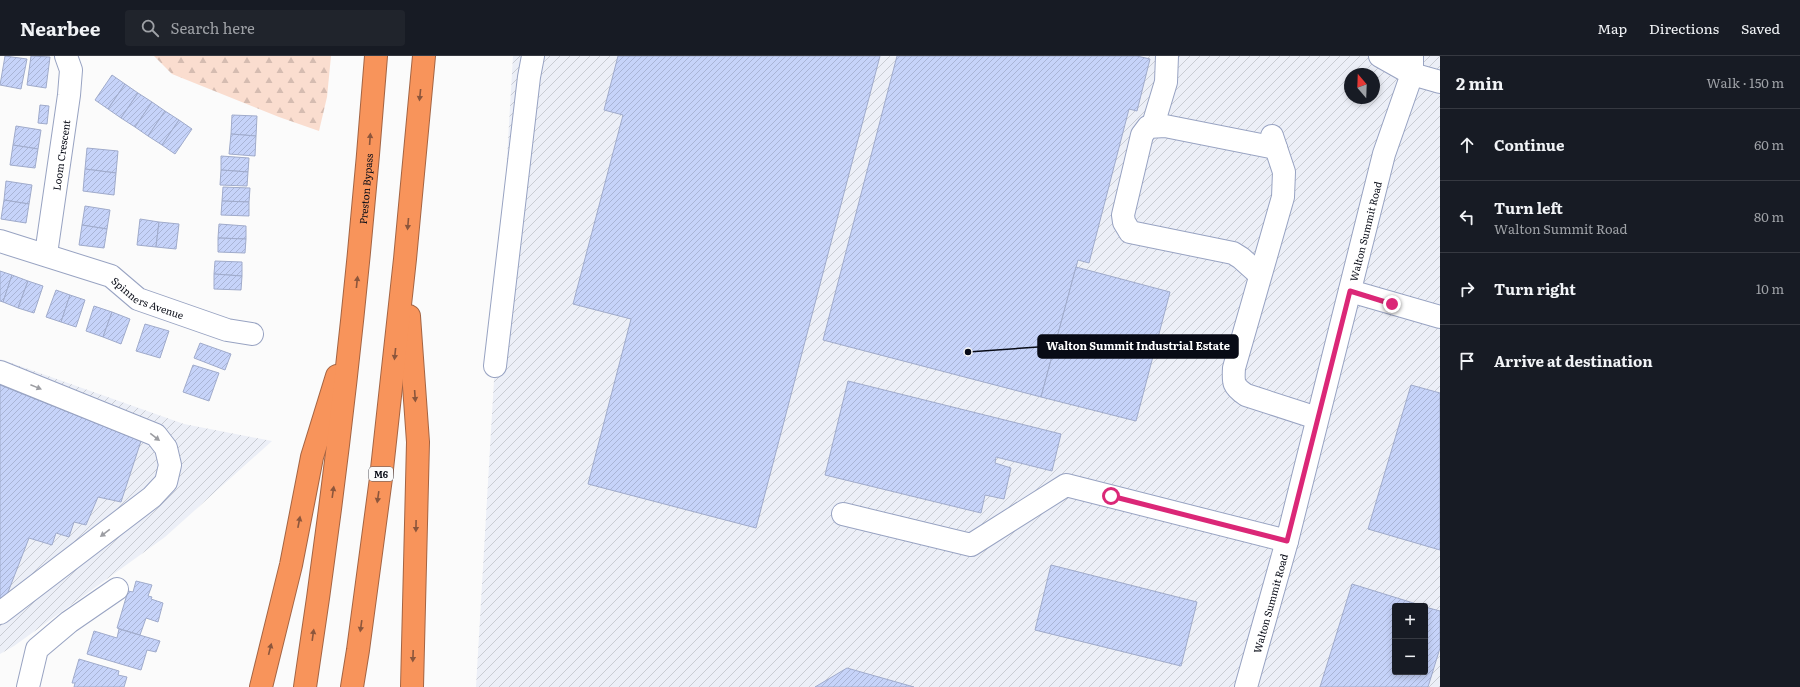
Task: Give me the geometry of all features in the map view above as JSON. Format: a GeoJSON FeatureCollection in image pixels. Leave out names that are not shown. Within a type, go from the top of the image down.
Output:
{"type":"FeatureCollection","features":[{"type":"Feature","properties":{"kind":"highway","name":"Preston Bypass"},"geometry":{"type":"LineString","coordinates":[[353,321],[365,205],[376,56]]}},
{"type":"Feature","properties":{"kind":"highway","name":"M6"},"geometry":{"type":"LineString","coordinates":[[352,687],[381,478],[405,259],[424,56]]}},
{"type":"Feature","properties":{"kind":"highway","name":"M6"},"geometry":{"type":"LineString","coordinates":[[405,259],[418,442],[412,687]]}},
{"type":"Feature","properties":{"kind":"highway"},"geometry":{"type":"LineString","coordinates":[[261,687],[291,565],[312,457],[353,321]]}},
{"type":"Feature","properties":{"kind":"highway"},"geometry":{"type":"LineString","coordinates":[[305,687],[338,456],[353,321]]}},
{"type":"Feature","properties":{"kind":"street","name":"Loom Crescent"},"geometry":{"type":"LineString","coordinates":[[46,254],[69,95],[71,70],[66,56]]}},
{"type":"Feature","properties":{"kind":"street"},"geometry":{"type":"LineString","coordinates":[[495,366],[529,77],[533,56]]}},
{"type":"Feature","properties":{"kind":"street"},"geometry":{"type":"LineString","coordinates":[[1153,125],[1166,82],[1167,56]]}},
{"type":"Feature","properties":{"kind":"street"},"geometry":{"type":"LineString","coordinates":[[1380,56],[1412,65],[1440,82]]}},
{"type":"Feature","properties":{"kind":"street","name":"Walton Summit Road"},"geometry":{"type":"LineString","coordinates":[[1246,687],[1287,541],[1384,154],[1412,65]]}},
{"type":"Feature","properties":{"kind":"street"},"geometry":{"type":"LineString","coordinates":[[1260,275],[1233,253],[1130,232],[1124,222],[1123,215],[1144,130],[1153,125],[1164,126],[1274,142],[1284,172],[1283,197],[1234,368],[1233,381],[1236,388],[1246,395],[1317,418]]}},
{"type":"Feature","properties":{"kind":"street","name":"Spinners Avenue"},"geometry":{"type":"LineString","coordinates":[[0,241],[46,254],[110,276],[138,299],[227,330],[252,334]]}},
{"type":"Feature","properties":{"kind":"street"},"geometry":{"type":"LineString","coordinates":[[1350,291],[1440,317]]}},
{"type":"Feature","properties":{"kind":"street"},"geometry":{"type":"LineString","coordinates":[[0,372],[156,435],[166,448],[170,465],[166,482],[152,497],[0,613]]}},
{"type":"Feature","properties":{"kind":"street"},"geometry":{"type":"LineString","coordinates":[[843,514],[971,546],[1066,485],[1287,541]]}},
{"type":"Feature","properties":{"kind":"street"},"geometry":{"type":"LineString","coordinates":[[28,687],[37,649],[69,622],[118,589]]}},
{"type":"Feature","properties":{"kind":"shaded area"},"geometry":{"type":"Polygon","coordinates":[[[513,56],[1440,56],[1440,687],[476,687],[513,56]]]}},
{"type":"Feature","properties":{"kind":"shaded area"},"geometry":{"type":"Polygon","coordinates":[[[0,359],[184,424],[272,441],[165,537],[14,646],[0,654],[0,359]]]}},
{"type":"Feature","properties":{"kind":"green space"},"geometry":{"type":"Polygon","coordinates":[[[154,56],[331,56],[327,97],[319,131],[279,117],[172,74],[154,56]]]}},
{"type":"Feature","properties":{"kind":"building"},"geometry":{"type":"Polygon","coordinates":[[[5,56],[27,59],[21,89],[0,85],[5,56]]]}},
{"type":"Feature","properties":{"kind":"building"},"geometry":{"type":"Polygon","coordinates":[[[31,56],[50,57],[46,88],[27,85],[31,56]]]}},
{"type":"Feature","properties":{"kind":"building"},"geometry":{"type":"Polygon","coordinates":[[[618,56],[880,56],[756,528],[588,484],[631,319],[573,304],[623,115],[604,110],[618,56]]]}},
{"type":"Feature","properties":{"kind":"building"},"geometry":{"type":"Polygon","coordinates":[[[897,56],[1137,56],[1150,59],[1137,111],[1129,109],[1089,263],[1078,260],[1041,397],[823,340],[897,56]]]}},
{"type":"Feature","properties":{"kind":"building"},"geometry":{"type":"Polygon","coordinates":[[[112,75],[125,84],[108,109],[95,100],[112,75]]]}},
{"type":"Feature","properties":{"kind":"building"},"geometry":{"type":"Polygon","coordinates":[[[125,84],[138,93],[121,118],[108,109],[125,84]]]}},
{"type":"Feature","properties":{"kind":"building"},"geometry":{"type":"Polygon","coordinates":[[[138,93],[152,102],[135,127],[121,118],[138,93]]]}},
{"type":"Feature","properties":{"kind":"building"},"geometry":{"type":"Polygon","coordinates":[[[152,102],[165,111],[148,136],[135,127],[152,102]]]}},
{"type":"Feature","properties":{"kind":"building"},"geometry":{"type":"Polygon","coordinates":[[[40,105],[49,106],[47,124],[38,123],[40,105]]]}},
{"type":"Feature","properties":{"kind":"building"},"geometry":{"type":"Polygon","coordinates":[[[165,111],[179,120],[162,145],[148,136],[165,111]]]}},
{"type":"Feature","properties":{"kind":"building"},"geometry":{"type":"Polygon","coordinates":[[[232,115],[257,116],[256,136],[231,134],[232,115]]]}},
{"type":"Feature","properties":{"kind":"building"},"geometry":{"type":"Polygon","coordinates":[[[179,120],[192,129],[175,154],[162,145],[179,120]]]}},
{"type":"Feature","properties":{"kind":"building"},"geometry":{"type":"Polygon","coordinates":[[[16,126],[41,130],[38,149],[13,145],[16,126]]]}},
{"type":"Feature","properties":{"kind":"building"},"geometry":{"type":"Polygon","coordinates":[[[231,134],[256,136],[255,156],[229,154],[231,134]]]}},
{"type":"Feature","properties":{"kind":"building"},"geometry":{"type":"Polygon","coordinates":[[[13,145],[38,149],[35,168],[10,165],[13,145]]]}},
{"type":"Feature","properties":{"kind":"building"},"geometry":{"type":"Polygon","coordinates":[[[87,148],[118,151],[116,173],[85,169],[87,148]]]}},
{"type":"Feature","properties":{"kind":"building"},"geometry":{"type":"Polygon","coordinates":[[[221,156],[249,158],[248,172],[221,170],[221,156]]]}},
{"type":"Feature","properties":{"kind":"building"},"geometry":{"type":"Polygon","coordinates":[[[85,169],[116,173],[114,195],[83,191],[85,169]]]}},
{"type":"Feature","properties":{"kind":"building"},"geometry":{"type":"Polygon","coordinates":[[[221,170],[248,172],[247,186],[220,185],[221,170]]]}},
{"type":"Feature","properties":{"kind":"building"},"geometry":{"type":"Polygon","coordinates":[[[6,181],[32,185],[29,204],[4,200],[6,181]]]}},
{"type":"Feature","properties":{"kind":"building"},"geometry":{"type":"Polygon","coordinates":[[[223,187],[250,188],[249,202],[222,201],[223,187]]]}},
{"type":"Feature","properties":{"kind":"building"},"geometry":{"type":"Polygon","coordinates":[[[4,200],[29,204],[26,223],[1,219],[4,200]]]}},
{"type":"Feature","properties":{"kind":"building"},"geometry":{"type":"Polygon","coordinates":[[[222,201],[249,202],[249,216],[221,215],[222,201]]]}},
{"type":"Feature","properties":{"kind":"building"},"geometry":{"type":"Polygon","coordinates":[[[85,206],[110,210],[107,229],[82,225],[85,206]]]}},
{"type":"Feature","properties":{"kind":"building"},"geometry":{"type":"Polygon","coordinates":[[[140,219],[159,222],[156,247],[137,245],[140,219]]]}},
{"type":"Feature","properties":{"kind":"building"},"geometry":{"type":"Polygon","coordinates":[[[159,222],[179,224],[176,249],[156,247],[159,222]]]}},
{"type":"Feature","properties":{"kind":"building"},"geometry":{"type":"Polygon","coordinates":[[[219,224],[246,226],[246,239],[218,238],[219,224]]]}},
{"type":"Feature","properties":{"kind":"building"},"geometry":{"type":"Polygon","coordinates":[[[82,225],[107,229],[104,248],[79,245],[82,225]]]}},
{"type":"Feature","properties":{"kind":"building"},"geometry":{"type":"Polygon","coordinates":[[[218,238],[246,239],[245,253],[218,252],[218,238]]]}},
{"type":"Feature","properties":{"kind":"building"},"geometry":{"type":"Polygon","coordinates":[[[215,261],[242,262],[242,276],[214,274],[215,261]]]}},
{"type":"Feature","properties":{"kind":"building"},"geometry":{"type":"Polygon","coordinates":[[[1076,267],[1170,292],[1136,421],[1041,397],[1076,267]]]}},
{"type":"Feature","properties":{"kind":"building"},"geometry":{"type":"Polygon","coordinates":[[[0,271],[12,275],[3,302],[0,301],[0,271]]]}},
{"type":"Feature","properties":{"kind":"building"},"geometry":{"type":"Polygon","coordinates":[[[214,274],[242,276],[241,290],[214,289],[214,274]]]}},
{"type":"Feature","properties":{"kind":"building"},"geometry":{"type":"Polygon","coordinates":[[[12,275],[28,281],[18,308],[3,302],[12,275]]]}},
{"type":"Feature","properties":{"kind":"building"},"geometry":{"type":"Polygon","coordinates":[[[28,281],[43,286],[34,313],[18,308],[28,281]]]}},
{"type":"Feature","properties":{"kind":"building"},"geometry":{"type":"Polygon","coordinates":[[[56,290],[70,295],[61,322],[46,317],[56,290]]]}},
{"type":"Feature","properties":{"kind":"building"},"geometry":{"type":"Polygon","coordinates":[[[70,295],[85,300],[76,327],[61,322],[70,295]]]}},
{"type":"Feature","properties":{"kind":"building"},"geometry":{"type":"Polygon","coordinates":[[[94,306],[112,312],[103,337],[86,331],[94,306]]]}},
{"type":"Feature","properties":{"kind":"building"},"geometry":{"type":"Polygon","coordinates":[[[112,312],[130,319],[121,344],[103,337],[112,312]]]}},
{"type":"Feature","properties":{"kind":"building"},"geometry":{"type":"Polygon","coordinates":[[[145,324],[169,331],[160,358],[136,351],[145,324]]]}},
{"type":"Feature","properties":{"kind":"building"},"geometry":{"type":"Polygon","coordinates":[[[200,343],[231,354],[225,370],[194,358],[200,343]]]}},
{"type":"Feature","properties":{"kind":"building"},"geometry":{"type":"Polygon","coordinates":[[[193,365],[219,373],[209,401],[183,392],[193,365]]]}},
{"type":"Feature","properties":{"kind":"building"},"geometry":{"type":"Polygon","coordinates":[[[848,381],[1061,434],[1052,471],[996,457],[995,463],[1011,468],[1004,499],[985,495],[981,513],[825,475],[848,381]]]}},
{"type":"Feature","properties":{"kind":"building"},"geometry":{"type":"Polygon","coordinates":[[[0,385],[141,441],[121,502],[98,497],[86,525],[74,522],[69,537],[56,533],[52,545],[29,538],[5,600],[0,598],[0,385]]]}},
{"type":"Feature","properties":{"kind":"building"},"geometry":{"type":"Polygon","coordinates":[[[1411,385],[1440,393],[1440,550],[1368,529],[1411,385]]]}},
{"type":"Feature","properties":{"kind":"building"},"geometry":{"type":"Polygon","coordinates":[[[1051,565],[1197,602],[1181,666],[1035,630],[1051,565]]]}},
{"type":"Feature","properties":{"kind":"building"},"geometry":{"type":"Polygon","coordinates":[[[136,581],[152,585],[148,596],[152,597],[151,599],[163,603],[158,622],[146,618],[140,635],[117,628],[128,591],[133,592],[136,581]]]}},
{"type":"Feature","properties":{"kind":"building"},"geometry":{"type":"Polygon","coordinates":[[[1352,584],[1413,603],[1392,603],[1392,675],[1428,675],[1428,608],[1440,611],[1440,648],[1428,687],[1320,687],[1352,584]]]}},
{"type":"Feature","properties":{"kind":"building"},"geometry":{"type":"Polygon","coordinates":[[[119,629],[160,641],[156,652],[147,650],[141,670],[87,654],[94,631],[117,638],[119,629]]]}},
{"type":"Feature","properties":{"kind":"building"},"geometry":{"type":"Polygon","coordinates":[[[79,659],[119,671],[118,675],[127,677],[124,687],[74,687],[75,683],[72,683],[79,659]]]}},
{"type":"Feature","properties":{"kind":"building"},"geometry":{"type":"Polygon","coordinates":[[[847,668],[914,687],[815,687],[847,668]]]}},
{"type":"Feature","properties":{"kind":"place","name":"Walton Summit Industrial Estate"},"geometry":{"type":"Point","coordinates":[968,352]}},
{"type":"Feature","properties":{"kind":"route"},"geometry":{"type":"LineString","coordinates":[[1111,496],[1287,541],[1350,291],[1392,304]]}}]}
